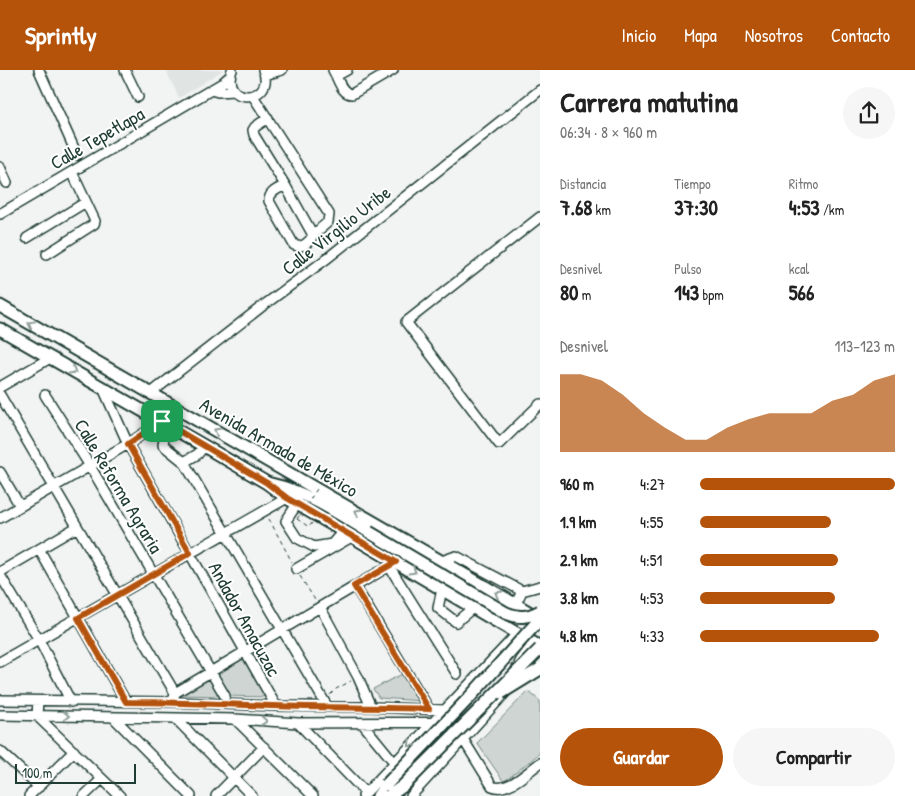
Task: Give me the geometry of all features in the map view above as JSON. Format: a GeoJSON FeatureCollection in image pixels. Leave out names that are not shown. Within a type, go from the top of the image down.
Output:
{"type":"FeatureCollection","features":[{"type":"Feature","properties":{"kind":"main road","name":"Avenida Armada de México"},"geometry":{"type":"LineString","coordinates":[[0,306],[540,619]]}},
{"type":"Feature","properties":{"kind":"main road","name":"Avenida Armada de México"},"geometry":{"type":"LineString","coordinates":[[0,329],[164,422],[267,483],[287,498],[348,533],[393,564],[474,607],[538,646]]}},
{"type":"Feature","properties":{"kind":"main road"},"geometry":{"type":"LineString","coordinates":[[267,483],[283,486],[316,500],[506,613],[518,617],[526,617],[540,611]]}},
{"type":"Feature","properties":{"kind":"main road"},"geometry":{"type":"LineString","coordinates":[[387,791],[540,619]]}},
{"type":"Feature","properties":{"kind":"main road"},"geometry":{"type":"LineString","coordinates":[[378,796],[403,786],[538,646]]}},
{"type":"Feature","properties":{"kind":"main road"},"geometry":{"type":"LineString","coordinates":[[483,704],[540,669]]}},
{"type":"Feature","properties":{"kind":"street"},"geometry":{"type":"LineString","coordinates":[[39,70],[77,155]]}},
{"type":"Feature","properties":{"kind":"street"},"geometry":{"type":"LineString","coordinates":[[125,70],[138,97]]}},
{"type":"Feature","properties":{"kind":"street"},"geometry":{"type":"LineString","coordinates":[[211,90],[218,92],[234,91],[241,95],[253,96],[264,86],[264,72],[282,70]]}},
{"type":"Feature","properties":{"kind":"street"},"geometry":{"type":"LineString","coordinates":[[347,70],[335,73],[347,94],[352,94],[393,70]]}},
{"type":"Feature","properties":{"kind":"street"},"geometry":{"type":"LineString","coordinates":[[231,73],[231,84],[234,91]]}},
{"type":"Feature","properties":{"kind":"street","name":"Calle Tepetlapa"},"geometry":{"type":"LineString","coordinates":[[0,214],[211,90],[231,73]]}},
{"type":"Feature","properties":{"kind":"street","name":"Calle Virgilio Uribe"},"geometry":{"type":"LineString","coordinates":[[151,393],[325,260],[540,90]]}},
{"type":"Feature","properties":{"kind":"street"},"geometry":{"type":"LineString","coordinates":[[253,96],[329,214],[328,222],[313,235],[311,240],[302,246],[294,245],[271,206],[269,196],[285,185]]}},
{"type":"Feature","properties":{"kind":"street"},"geometry":{"type":"LineString","coordinates":[[268,118],[255,127],[253,130],[254,135],[313,235]]}},
{"type":"Feature","properties":{"kind":"street"},"geometry":{"type":"LineString","coordinates":[[0,167],[7,183]]}},
{"type":"Feature","properties":{"kind":"street"},"geometry":{"type":"LineString","coordinates":[[47,254],[94,224],[72,172]]}},
{"type":"Feature","properties":{"kind":"street"},"geometry":{"type":"LineString","coordinates":[[27,238],[86,202]]}},
{"type":"Feature","properties":{"kind":"street"},"geometry":{"type":"LineString","coordinates":[[540,217],[406,322],[499,444],[540,404]]}},
{"type":"Feature","properties":{"kind":"street"},"geometry":{"type":"LineString","coordinates":[[0,387],[50,358]]}},
{"type":"Feature","properties":{"kind":"street","name":"Andador Amacuzac"},"geometry":{"type":"LineString","coordinates":[[103,388],[128,444],[276,706]]}},
{"type":"Feature","properties":{"kind":"street"},"geometry":{"type":"LineString","coordinates":[[0,395],[117,595],[174,697]]}},
{"type":"Feature","properties":{"kind":"street","name":"Calle Reforma Agraria"},"geometry":{"type":"LineString","coordinates":[[46,395],[90,466],[224,696]]}},
{"type":"Feature","properties":{"kind":"street"},"geometry":{"type":"LineString","coordinates":[[0,518],[164,422]]}},
{"type":"Feature","properties":{"kind":"street"},"geometry":{"type":"LineString","coordinates":[[164,422],[164,445],[184,462],[330,706]]}},
{"type":"Feature","properties":{"kind":"street"},"geometry":{"type":"LineString","coordinates":[[184,462],[198,454],[204,446]]}},
{"type":"Feature","properties":{"kind":"street"},"geometry":{"type":"LineString","coordinates":[[0,472],[20,506]]}},
{"type":"Feature","properties":{"kind":"street"},"geometry":{"type":"LineString","coordinates":[[0,662],[287,498]]}},
{"type":"Feature","properties":{"kind":"street"},"geometry":{"type":"LineString","coordinates":[[297,504],[286,521],[297,538],[314,547],[332,544],[348,533]]}},
{"type":"Feature","properties":{"kind":"street"},"geometry":{"type":"LineString","coordinates":[[71,702],[0,573],[77,527]]}},
{"type":"Feature","properties":{"kind":"street"},"geometry":{"type":"LineString","coordinates":[[296,569],[348,533]]}},
{"type":"Feature","properties":{"kind":"street"},"geometry":{"type":"LineString","coordinates":[[39,549],[126,702]]}},
{"type":"Feature","properties":{"kind":"street"},"geometry":{"type":"LineString","coordinates":[[442,561],[456,556],[522,592]]}},
{"type":"Feature","properties":{"kind":"street"},"geometry":{"type":"LineString","coordinates":[[174,697],[210,672],[393,564],[457,674]]}},
{"type":"Feature","properties":{"kind":"street"},"geometry":{"type":"LineString","coordinates":[[354,586],[429,709]]}},
{"type":"Feature","properties":{"kind":"street"},"geometry":{"type":"LineString","coordinates":[[516,604],[522,592],[540,586]]}},
{"type":"Feature","properties":{"kind":"street"},"geometry":{"type":"LineString","coordinates":[[442,589],[438,608],[456,622],[474,607]]}},
{"type":"Feature","properties":{"kind":"street"},"geometry":{"type":"LineString","coordinates":[[320,607],[358,677],[371,707]]}},
{"type":"Feature","properties":{"kind":"street"},"geometry":{"type":"LineString","coordinates":[[298,723],[365,794],[518,634]]}},
{"type":"Feature","properties":{"kind":"street"},"geometry":{"type":"LineString","coordinates":[[411,796],[497,703],[508,690],[521,660],[538,646]]}},
{"type":"Feature","properties":{"kind":"street"},"geometry":{"type":"LineString","coordinates":[[466,688],[484,682],[491,684],[498,695],[497,703]]}},
{"type":"Feature","properties":{"kind":"street"},"geometry":{"type":"LineString","coordinates":[[0,700],[126,702],[174,697],[276,706],[445,710]]}},
{"type":"Feature","properties":{"kind":"street"},"geometry":{"type":"LineString","coordinates":[[37,716],[38,701]]}},
{"type":"Feature","properties":{"kind":"street"},"geometry":{"type":"LineString","coordinates":[[0,715],[235,719],[298,723],[478,722]]}},
{"type":"Feature","properties":{"kind":"street"},"geometry":{"type":"LineString","coordinates":[[37,716],[120,796]]}},
{"type":"Feature","properties":{"kind":"street"},"geometry":{"type":"LineString","coordinates":[[113,717],[191,796]]}},
{"type":"Feature","properties":{"kind":"street"},"geometry":{"type":"LineString","coordinates":[[175,718],[252,796]]}},
{"type":"Feature","properties":{"kind":"street"},"geometry":{"type":"LineString","coordinates":[[235,719],[313,796]]}},
{"type":"Feature","properties":{"kind":"street"},"geometry":{"type":"LineString","coordinates":[[362,723],[394,762]]}},
{"type":"Feature","properties":{"kind":"street"},"geometry":{"type":"LineString","coordinates":[[463,739],[492,786],[498,789],[506,787],[540,763]]}},
{"type":"Feature","properties":{"kind":"street"},"geometry":{"type":"LineString","coordinates":[[216,796],[264,747]]}},
{"type":"Feature","properties":{"kind":"street"},"geometry":{"type":"LineString","coordinates":[[0,751],[38,787]]}},
{"type":"Feature","properties":{"kind":"street"},"geometry":{"type":"LineString","coordinates":[[29,796],[74,751]]}},
{"type":"Feature","properties":{"kind":"street"},"geometry":{"type":"LineString","coordinates":[[84,796],[102,779]]}},
{"type":"Feature","properties":{"kind":"path"},"geometry":{"type":"LineString","coordinates":[[309,527],[297,519],[319,486]]}},
{"type":"Feature","properties":{"kind":"path"},"geometry":{"type":"LineString","coordinates":[[264,511],[296,569],[320,607]]}},
{"type":"Feature","properties":{"kind":"path"},"geometry":{"type":"LineString","coordinates":[[330,706],[330,694],[358,677]]}},
{"type":"Feature","properties":{"kind":"shaded area"},"geometry":{"type":"Polygon","coordinates":[[[166,70],[223,70],[179,98],[166,70]]]}},
{"type":"Feature","properties":{"kind":"shaded area"},"geometry":{"type":"Polygon","coordinates":[[[244,654],[268,697],[179,695],[244,654]]]}},
{"type":"Feature","properties":{"kind":"shaded area"},"geometry":{"type":"Polygon","coordinates":[[[404,673],[422,701],[379,698],[373,689],[404,673]]]}},
{"type":"Feature","properties":{"kind":"shaded area"},"geometry":{"type":"Polygon","coordinates":[[[528,691],[540,701],[540,753],[504,782],[477,743],[528,691]]]}},
{"type":"Feature","properties":{"kind":"route"},"geometry":{"type":"LineString","coordinates":[[162,421],[396,562],[354,586],[429,709],[126,702],[78,618],[190,553],[128,444],[162,421]]}}]}
